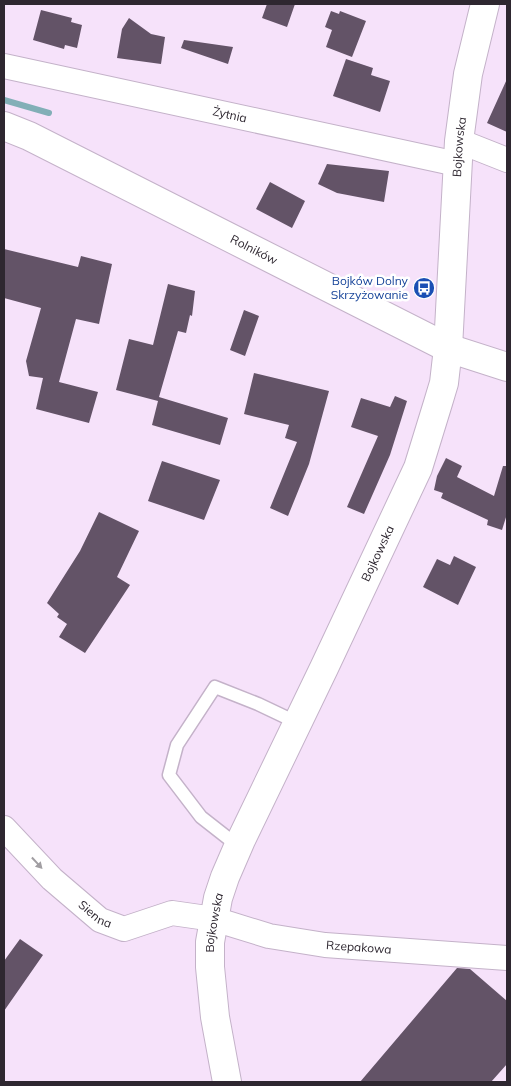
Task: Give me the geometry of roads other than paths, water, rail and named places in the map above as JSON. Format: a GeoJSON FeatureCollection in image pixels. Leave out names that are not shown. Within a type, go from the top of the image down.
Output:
{"type":"FeatureCollection","features":[{"type":"Feature","properties":{"kind":"street","name":"Bojkowska"},"geometry":{"type":"LineString","coordinates":[[227,1082],[215,1017],[210,967],[210,942],[222,884],[238,846],[418,468],[444,383],[448,348],[458,152],[468,74],[486,4]]}},
{"type":"Feature","properties":{"kind":"street","name":"Żytnia"},"geometry":{"type":"LineString","coordinates":[[4,66],[507,160]]}},
{"type":"Feature","properties":{"kind":"street","name":"Rolników"},"geometry":{"type":"LineString","coordinates":[[4,126],[29,136],[448,348],[507,367]]}},
{"type":"Feature","properties":{"kind":"street","name":"Sienna"},"geometry":{"type":"LineString","coordinates":[[4,828],[52,879],[100,920],[124,930],[172,913],[214,918]]}},
{"type":"Feature","properties":{"kind":"street","name":"Rzepakowa"},"geometry":{"type":"LineString","coordinates":[[214,918],[269,936],[325,946],[507,958]]}},
{"type":"Feature","properties":{"kind":"lane"},"geometry":{"type":"LineString","coordinates":[[238,846],[201,817],[169,774],[177,745],[215,687],[258,704],[298,723]]}},
{"type":"Feature","properties":{"kind":"waterway"},"geometry":{"type":"LineString","coordinates":[[4,100],[49,113]]}},
{"type":"Feature","properties":{"kind":"place","name":"Bojków Dolny Skrzyżowanie"},"geometry":{"type":"Point","coordinates":[424,288]}}]}
